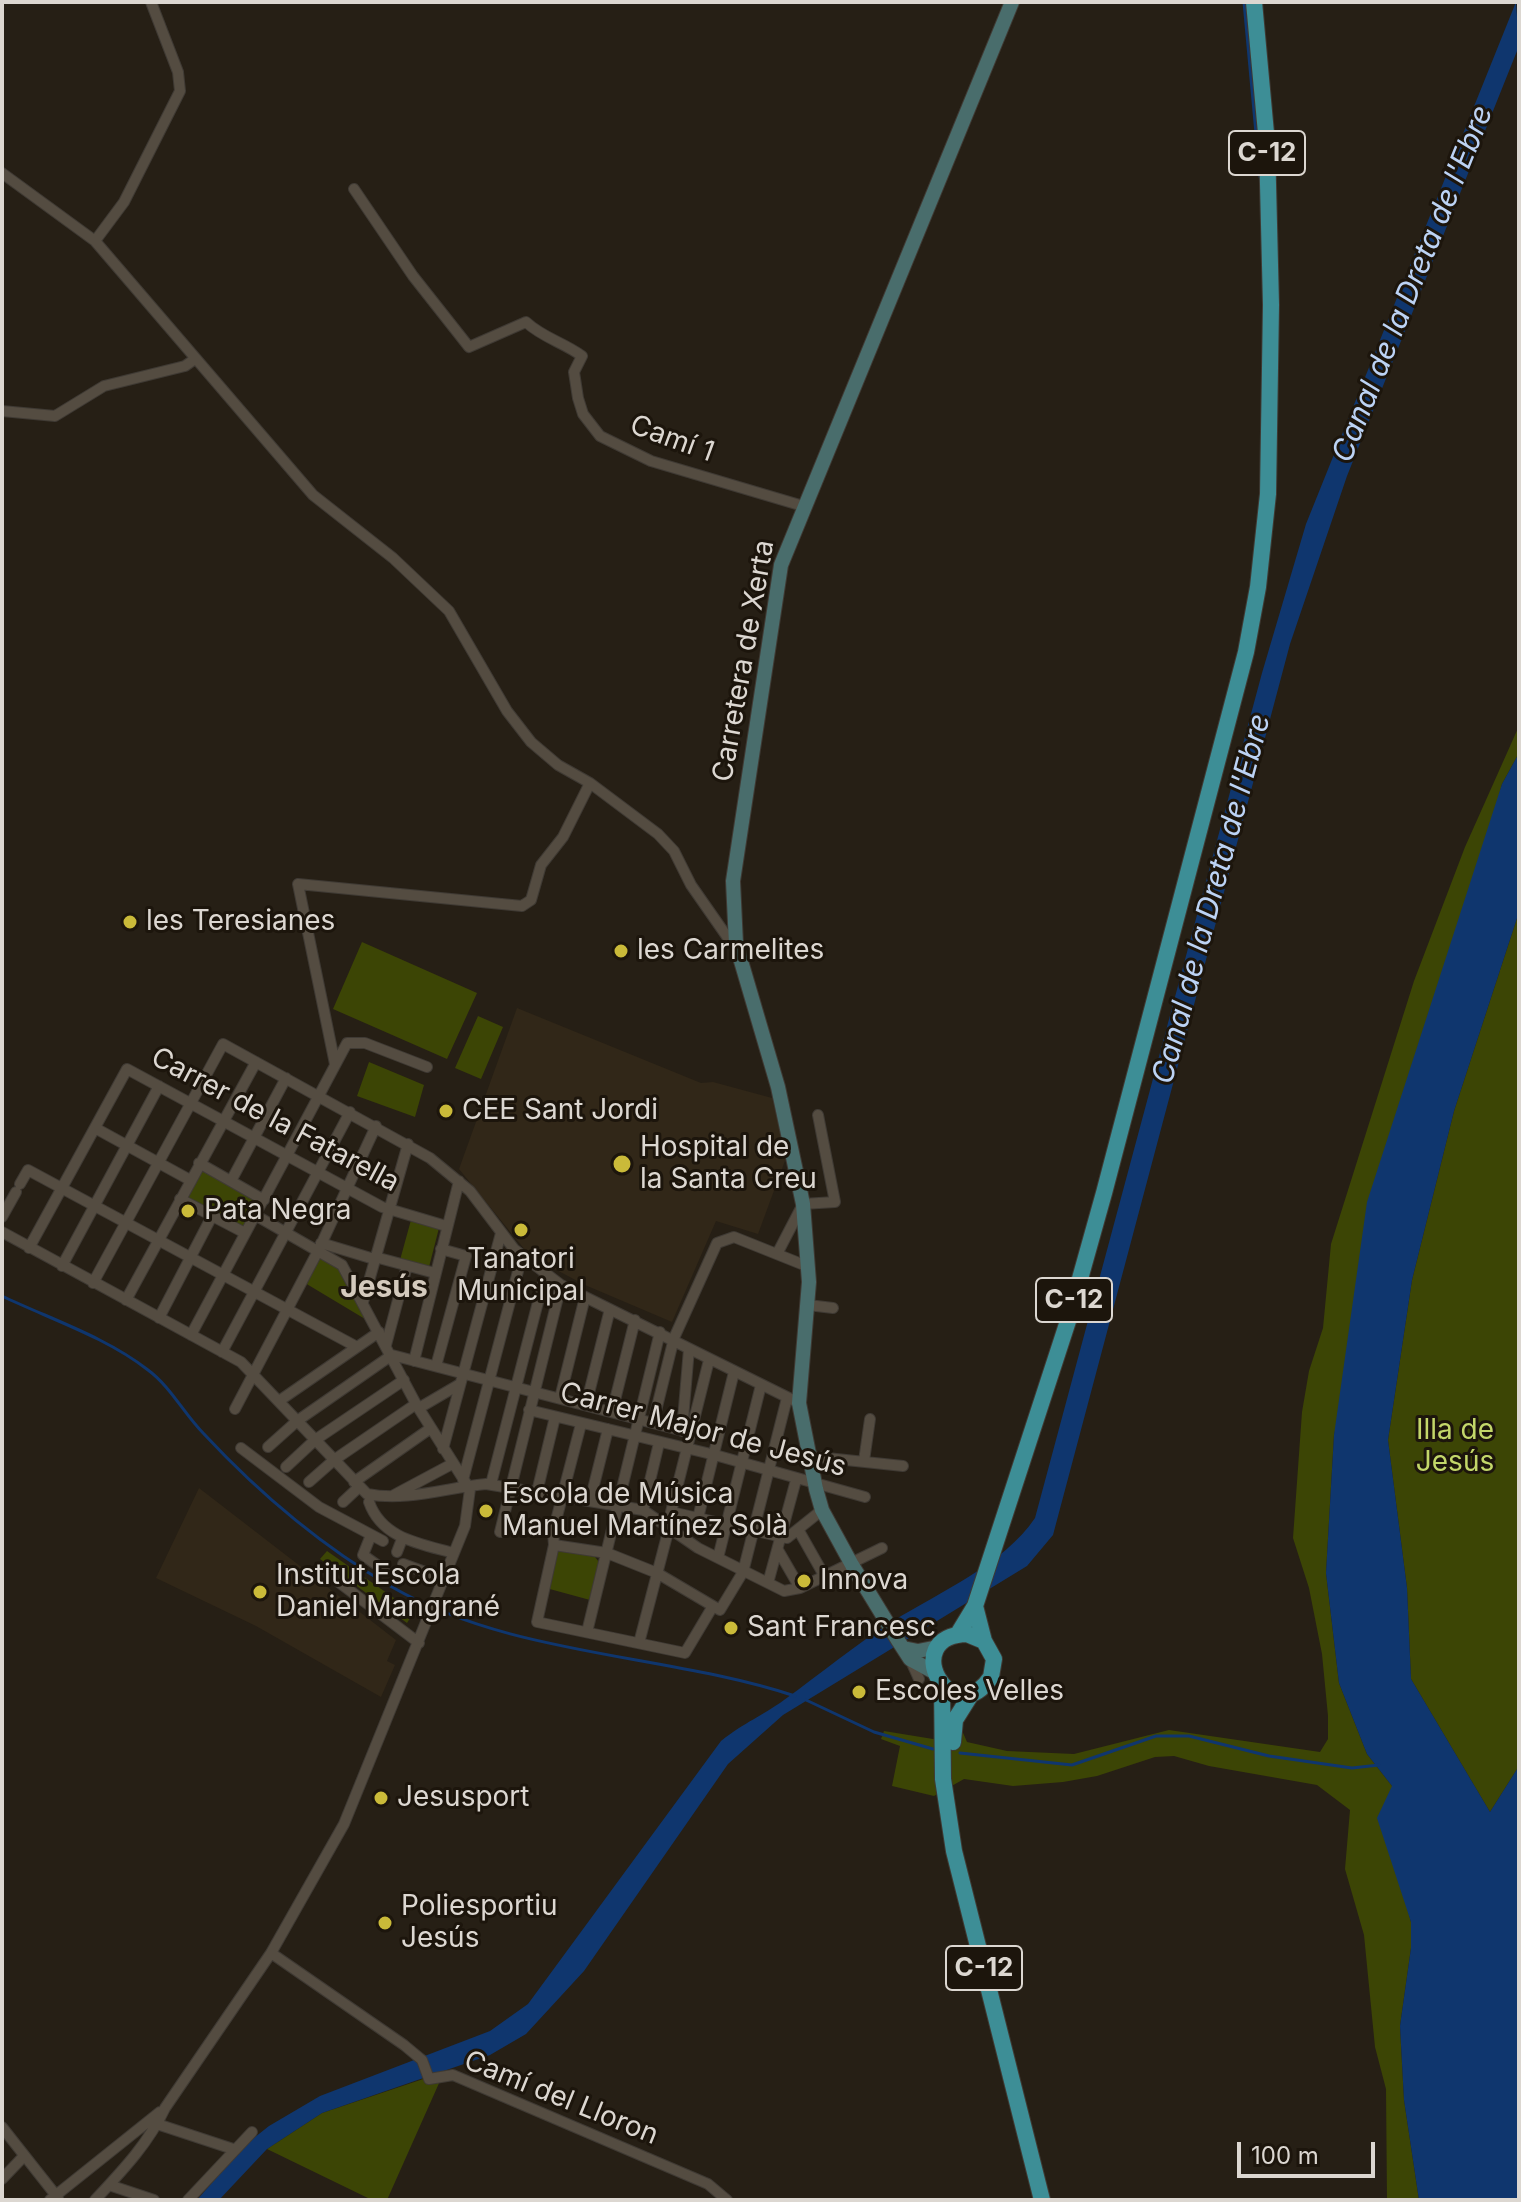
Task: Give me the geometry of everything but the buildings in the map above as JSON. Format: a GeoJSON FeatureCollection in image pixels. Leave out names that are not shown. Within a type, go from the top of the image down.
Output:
{"type":"FeatureCollection","features":[{"type":"Feature","properties":{"kind":"main road","name":"Carretera de Xerta"},"geometry":{"type":"LineString","coordinates":[[793,1400],[808,1305],[809,1267],[803,1204],[778,1087],[736,944],[735,865],[781,565],[1012,2]]}},
{"type":"Feature","properties":{"kind":"main road","name":"C-12"},"geometry":{"type":"LineString","coordinates":[[1042,2200],[954,1851],[931,1677],[938,1647],[958,1634],[976,1604],[1069,1318],[1246,652],[1258,587],[1268,494],[1271,305],[1267,144],[1254,2]]}},
{"type":"Feature","properties":{"kind":"main road"},"geometry":{"type":"LineString","coordinates":[[793,1400],[822,1510],[889,1626],[931,1677],[956,1694],[972,1693]]}},
{"type":"Feature","properties":{"kind":"main road","name":"C-12"},"geometry":{"type":"LineString","coordinates":[[976,1604],[984,1641],[994,1659],[994,1669],[987,1684],[972,1693],[959,1712],[953,1731],[953,1796],[970,1877],[1051,2200]]}},
{"type":"Feature","properties":{"kind":"main road"},"geometry":{"type":"LineString","coordinates":[[958,1634],[984,1641]]}},
{"type":"Feature","properties":{"kind":"main road"},"geometry":{"type":"LineString","coordinates":[[907,1650],[938,1647]]}},
{"type":"Feature","properties":{"kind":"street"},"geometry":{"type":"LineString","coordinates":[[95,241],[124,202],[180,91],[178,72],[151,2]]}},
{"type":"Feature","properties":{"kind":"street"},"geometry":{"type":"LineString","coordinates":[[2,173],[95,241],[313,495],[393,558],[449,611],[507,711],[531,742],[558,765],[590,783],[674,851],[691,885],[728,938],[736,944]]}},
{"type":"Feature","properties":{"kind":"street","name":"Camí 1"},"geometry":{"type":"LineString","coordinates":[[354,189],[413,276],[469,347],[526,322],[542,337],[564,343],[582,356],[574,372],[578,398],[583,414],[600,436],[651,461],[803,506]]}},
{"type":"Feature","properties":{"kind":"street"},"geometry":{"type":"LineString","coordinates":[[2,411],[55,416],[104,386],[185,366],[195,359]]}},
{"type":"Feature","properties":{"kind":"street"},"geometry":{"type":"LineString","coordinates":[[335,1064],[298,884],[522,906],[531,900],[541,865],[563,837],[590,783]]}},
{"type":"Feature","properties":{"kind":"street"},"geometry":{"type":"LineString","coordinates":[[191,1335],[347,1043],[356,1040],[427,1067]]}},
{"type":"Feature","properties":{"kind":"street"},"geometry":{"type":"LineString","coordinates":[[93,1283],[223,1044],[408,1144],[459,1181],[522,1256],[561,1285],[674,1338],[709,1360],[793,1400],[768,1473],[743,1572],[720,1610],[657,1573],[607,1553],[554,1545]]}},
{"type":"Feature","properties":{"kind":"street"},"geometry":{"type":"LineString","coordinates":[[126,1300],[256,1062]]}},
{"type":"Feature","properties":{"kind":"street","name":"Carrer de la Fatarella"},"geometry":{"type":"LineString","coordinates":[[95,1128],[127,1069],[388,1209],[446,1226]]}},
{"type":"Feature","properties":{"kind":"street"},"geometry":{"type":"LineString","coordinates":[[231,1181],[286,1078]]}},
{"type":"Feature","properties":{"kind":"street"},"geometry":{"type":"LineString","coordinates":[[62,1266],[159,1086]]}},
{"type":"Feature","properties":{"kind":"street"},"geometry":{"type":"LineString","coordinates":[[222,1352],[350,1112]]}},
{"type":"Feature","properties":{"kind":"street"},"geometry":{"type":"LineString","coordinates":[[777,1254],[803,1204],[835,1202],[818,1115]]}},
{"type":"Feature","properties":{"kind":"street"},"geometry":{"type":"LineString","coordinates":[[235,1409],[320,1246],[376,1126]]}},
{"type":"Feature","properties":{"kind":"street"},"geometry":{"type":"LineString","coordinates":[[29,1248],[95,1128],[190,1180]]}},
{"type":"Feature","properties":{"kind":"street"},"geometry":{"type":"LineString","coordinates":[[363,1302],[408,1144]]}},
{"type":"Feature","properties":{"kind":"street"},"geometry":{"type":"LineString","coordinates":[[199,1163],[264,1200]]}},
{"type":"Feature","properties":{"kind":"street"},"geometry":{"type":"LineString","coordinates":[[2,1217],[28,1170],[357,1347]]}},
{"type":"Feature","properties":{"kind":"street"},"geometry":{"type":"LineString","coordinates":[[414,1361],[459,1181]]}},
{"type":"Feature","properties":{"kind":"street"},"geometry":{"type":"LineString","coordinates":[[180,1199],[245,1233]]}},
{"type":"Feature","properties":{"kind":"street"},"geometry":{"type":"LineString","coordinates":[[255,1215],[320,1246],[435,1273]]}},
{"type":"Feature","properties":{"kind":"street"},"geometry":{"type":"LineString","coordinates":[[159,1318],[212,1216]]}},
{"type":"Feature","properties":{"kind":"street"},"geometry":{"type":"LineString","coordinates":[[2,1232],[222,1352],[253,1373],[367,1494],[392,1496],[491,1484],[643,1510],[718,1558],[784,1591],[800,1588],[882,1548]]}},
{"type":"Feature","properties":{"kind":"street"},"geometry":{"type":"LineString","coordinates":[[443,1449],[503,1236]]}},
{"type":"Feature","properties":{"kind":"street"},"geometry":{"type":"LineString","coordinates":[[653,1423],[674,1338],[717,1243],[729,1237],[809,1267]]}},
{"type":"Feature","properties":{"kind":"street"},"geometry":{"type":"LineString","coordinates":[[320,1246],[342,1265],[418,1406],[467,1485]]}},
{"type":"Feature","properties":{"kind":"street"},"geometry":{"type":"LineString","coordinates":[[436,1366],[466,1256],[441,1249]]}},
{"type":"Feature","properties":{"kind":"street"},"geometry":{"type":"LineString","coordinates":[[95,2200],[137,2155],[165,2108],[271,1953],[344,1824],[465,1526],[467,1485],[522,1256]]}},
{"type":"Feature","properties":{"kind":"street"},"geometry":{"type":"LineString","coordinates":[[268,1447],[389,1350],[407,1266]]}},
{"type":"Feature","properties":{"kind":"street"},"geometry":{"type":"LineString","coordinates":[[491,1484],[545,1275]]}},
{"type":"Feature","properties":{"kind":"street"},"geometry":{"type":"LineString","coordinates":[[500,1532],[561,1285]]}},
{"type":"Feature","properties":{"kind":"street"},"geometry":{"type":"LineString","coordinates":[[560,1398],[585,1297]]}},
{"type":"Feature","properties":{"kind":"street"},"geometry":{"type":"LineString","coordinates":[[808,1305],[833,1308]]}},
{"type":"Feature","properties":{"kind":"street"},"geometry":{"type":"LineString","coordinates":[[586,1405],[610,1309]]}},
{"type":"Feature","properties":{"kind":"street"},"geometry":{"type":"LineString","coordinates":[[612,1412],[635,1320]]}},
{"type":"Feature","properties":{"kind":"street"},"geometry":{"type":"LineString","coordinates":[[279,1401],[379,1332]]}},
{"type":"Feature","properties":{"kind":"street"},"geometry":{"type":"LineString","coordinates":[[587,1632],[660,1332]]}},
{"type":"Feature","properties":{"kind":"street"},"geometry":{"type":"LineString","coordinates":[[689,1349],[687,1449],[671,1512],[787,1538],[822,1510]]}},
{"type":"Feature","properties":{"kind":"street"},"geometry":{"type":"LineString","coordinates":[[389,1350],[436,1366],[461,1379],[490,1380],[686,1432]]}},
{"type":"Feature","properties":{"kind":"street"},"geometry":{"type":"LineString","coordinates":[[686,1432],[709,1360]]}},
{"type":"Feature","properties":{"kind":"street"},"geometry":{"type":"LineString","coordinates":[[698,1518],[734,1372]]}},
{"type":"Feature","properties":{"kind":"street"},"geometry":{"type":"LineString","coordinates":[[309,1482],[334,1460],[461,1379]]}},
{"type":"Feature","properties":{"kind":"street"},"geometry":{"type":"LineString","coordinates":[[286,1467],[315,1440],[404,1380]]}},
{"type":"Feature","properties":{"kind":"street"},"geometry":{"type":"LineString","coordinates":[[718,1558],[761,1385]]}},
{"type":"Feature","properties":{"kind":"street","name":"Carrer Major de Jesús"},"geometry":{"type":"LineString","coordinates":[[529,1410],[715,1455],[768,1473],[865,1497]]}},
{"type":"Feature","properties":{"kind":"street"},"geometry":{"type":"LineString","coordinates":[[537,1492],[555,1417]]}},
{"type":"Feature","properties":{"kind":"street"},"geometry":{"type":"LineString","coordinates":[[864,1461],[870,1419]]}},
{"type":"Feature","properties":{"kind":"street"},"geometry":{"type":"LineString","coordinates":[[581,1424],[553,1532],[554,1545],[537,1622],[685,1653],[713,1606]]}},
{"type":"Feature","properties":{"kind":"street"},"geometry":{"type":"LineString","coordinates":[[343,1502],[356,1485],[431,1428]]}},
{"type":"Feature","properties":{"kind":"street"},"geometry":{"type":"LineString","coordinates":[[590,1501],[608,1429]]}},
{"type":"Feature","properties":{"kind":"street"},"geometry":{"type":"LineString","coordinates":[[643,1510],[659,1443]]}},
{"type":"Feature","properties":{"kind":"street"},"geometry":{"type":"LineString","coordinates":[[241,1448],[319,1507],[383,1541]]}},
{"type":"Feature","properties":{"kind":"street"},"geometry":{"type":"LineString","coordinates":[[808,1456],[903,1466]]}},
{"type":"Feature","properties":{"kind":"street"},"geometry":{"type":"LineString","coordinates":[[392,1496],[452,1464]]}},
{"type":"Feature","properties":{"kind":"street"},"geometry":{"type":"LineString","coordinates":[[768,1583],[796,1480]]}},
{"type":"Feature","properties":{"kind":"street"},"geometry":{"type":"LineString","coordinates":[[369,1502],[378,1520],[402,1539],[454,1553]]}},
{"type":"Feature","properties":{"kind":"street"},"geometry":{"type":"LineString","coordinates":[[639,1643],[669,1528]]}},
{"type":"Feature","properties":{"kind":"street"},"geometry":{"type":"LineString","coordinates":[[799,1531],[825,1577]]}},
{"type":"Feature","properties":{"kind":"street"},"geometry":{"type":"LineString","coordinates":[[371,1535],[363,1555],[384,1570]]}},
{"type":"Feature","properties":{"kind":"street"},"geometry":{"type":"LineString","coordinates":[[397,1552],[402,1539]]}},
{"type":"Feature","properties":{"kind":"street"},"geometry":{"type":"LineString","coordinates":[[778,1550],[800,1588]]}},
{"type":"Feature","properties":{"kind":"street"},"geometry":{"type":"LineString","coordinates":[[403,1564],[444,1579]]}},
{"type":"Feature","properties":{"kind":"street"},"geometry":{"type":"LineString","coordinates":[[328,1574],[419,1643]]}},
{"type":"Feature","properties":{"kind":"street","name":"Camí del Lloron"},"geometry":{"type":"LineString","coordinates":[[271,1953],[422,2060],[429,2079],[453,2075],[708,2184],[727,2200]]}},
{"type":"Feature","properties":{"kind":"street"},"geometry":{"type":"LineString","coordinates":[[2,2127],[55,2199],[165,2108]]}},
{"type":"Feature","properties":{"kind":"street"},"geometry":{"type":"LineString","coordinates":[[157,2124],[233,2149]]}},
{"type":"Feature","properties":{"kind":"street"},"geometry":{"type":"LineString","coordinates":[[188,2200],[252,2132]]}},
{"type":"Feature","properties":{"kind":"street"},"geometry":{"type":"LineString","coordinates":[[2,2179],[24,2156]]}},
{"type":"Feature","properties":{"kind":"street"},"geometry":{"type":"LineString","coordinates":[[109,2185],[154,2200]]}},
{"type":"Feature","properties":{"kind":"shaded area","name":"Hospital de la Santa Creu"},"geometry":{"type":"Polygon","coordinates":[[[517,1008],[701,1083],[713,1082],[772,1098],[786,1158],[758,1234],[716,1221],[672,1322],[585,1285],[530,1256],[459,1169],[517,1008]]]}},
{"type":"Feature","properties":{"kind":"shaded area","name":"Institut Escola Daniel Mangrané"},"geometry":{"type":"Polygon","coordinates":[[[199,1488],[396,1640],[387,1661],[395,1665],[381,1697],[256,1626],[156,1578],[199,1488]]]}},
{"type":"Feature","properties":{"kind":"green space"},"geometry":{"type":"Polygon","coordinates":[[[1519,726],[1519,753],[1502,784],[1334,1435],[1326,1573],[1339,1683],[1367,1754],[1392,1786],[1405,1899],[1411,1922],[1411,1948],[1400,2026],[1404,2100],[1419,2200],[1387,2200],[1386,2089],[1375,2047],[1364,1935],[1345,1869],[1350,1810],[1317,1785],[1209,1766],[1174,1756],[1155,1757],[1097,1776],[1063,1782],[1013,1786],[964,1779],[934,1796],[892,1786],[900,1746],[881,1739],[884,1731],[933,1739],[961,1728],[967,1742],[1007,1751],[1074,1754],[1169,1730],[1320,1752],[1328,1739],[1322,1654],[1309,1588],[1293,1538],[1302,1412],[1309,1371],[1323,1328],[1331,1244],[1414,981],[1465,847],[1519,726]]]}},
{"type":"Feature","properties":{"kind":"green space","name":"Illa de Jesús"},"geometry":{"type":"Polygon","coordinates":[[[1519,912],[1519,1766],[1490,1812],[1411,1679],[1407,1588],[1388,1440],[1412,1280],[1454,1111],[1519,912]]]}},
{"type":"Feature","properties":{"kind":"green space"},"geometry":{"type":"Polygon","coordinates":[[[362,942],[477,993],[447,1059],[333,1009],[362,942]]]}},
{"type":"Feature","properties":{"kind":"green space"},"geometry":{"type":"Polygon","coordinates":[[[478,1016],[503,1027],[481,1079],[455,1068],[478,1016]]]}},
{"type":"Feature","properties":{"kind":"green space"},"geometry":{"type":"Polygon","coordinates":[[[369,1062],[424,1085],[415,1117],[357,1096],[369,1062]]]}},
{"type":"Feature","properties":{"kind":"green space"},"geometry":{"type":"Polygon","coordinates":[[[202,1169],[259,1201],[243,1227],[187,1197],[202,1169]]]}},
{"type":"Feature","properties":{"kind":"green space"},"geometry":{"type":"Polygon","coordinates":[[[411,1220],[439,1228],[429,1267],[400,1260],[411,1220]]]}},
{"type":"Feature","properties":{"kind":"green space"},"geometry":{"type":"Polygon","coordinates":[[[321,1255],[334,1261],[367,1316],[365,1319],[305,1283],[321,1255]]]}},
{"type":"Feature","properties":{"kind":"green space"},"geometry":{"type":"Polygon","coordinates":[[[561,1550],[595,1557],[599,1562],[590,1600],[546,1588],[554,1554],[561,1550]]]}},
{"type":"Feature","properties":{"kind":"green space"},"geometry":{"type":"Polygon","coordinates":[[[327,1551],[414,1612],[407,1623],[320,1559],[327,1551]]]}},
{"type":"Feature","properties":{"kind":"green space"},"geometry":{"type":"Polygon","coordinates":[[[444,2072],[387,2200],[372,2200],[267,2149],[322,2113],[444,2072]]]}},
{"type":"Feature","properties":{"kind":"water","name":"Canal de la Dreta de l'Ebre"},"geometry":{"type":"Polygon","coordinates":[[[1516,2],[1519,46],[1347,476],[1290,644],[1053,1535],[1027,1566],[783,1715],[728,1764],[584,1971],[526,2034],[490,2055],[322,2113],[267,2149],[219,2200],[197,2200],[245,2145],[269,2126],[320,2096],[490,2031],[528,2004],[721,1741],[784,1700],[879,1630],[989,1563],[1035,1518],[1262,673],[1306,524],[1516,2]]]}},
{"type":"Feature","properties":{"kind":"water"},"geometry":{"type":"Polygon","coordinates":[[[1519,753],[1519,912],[1454,1111],[1412,1280],[1388,1440],[1407,1588],[1411,1679],[1490,1812],[1519,1766],[1519,2200],[1419,2200],[1404,2100],[1400,2026],[1411,1948],[1411,1922],[1377,1818],[1392,1786],[1367,1754],[1339,1683],[1326,1573],[1334,1435],[1367,1202],[1502,784],[1519,753]]]}},
{"type":"Feature","properties":{"kind":"waterway"},"geometry":{"type":"LineString","coordinates":[[1244,2],[1260,177]]}},
{"type":"Feature","properties":{"kind":"waterway"},"geometry":{"type":"LineString","coordinates":[[2,1296],[96,1338],[132,1358],[164,1384],[204,1434],[246,1477],[316,1536],[392,1587],[439,1610],[488,1628],[590,1652],[745,1682],[795,1696]]}},
{"type":"Feature","properties":{"kind":"waterway"},"geometry":{"type":"LineString","coordinates":[[806,1700],[874,1732],[933,1749]]}},
{"type":"Feature","properties":{"kind":"waterway"},"geometry":{"type":"LineString","coordinates":[[960,1753],[1072,1765],[1156,1736],[1189,1736],[1269,1756],[1352,1768],[1379,1765]]}},
{"type":"Feature","properties":{"kind":"place","name":"les Teresianes"},"geometry":{"type":"Point","coordinates":[130,922]}},
{"type":"Feature","properties":{"kind":"place","name":"les Carmelites"},"geometry":{"type":"Point","coordinates":[621,951]}},
{"type":"Feature","properties":{"kind":"place","name":"CEE Sant Jordi"},"geometry":{"type":"Point","coordinates":[446,1111]}},
{"type":"Feature","properties":{"kind":"place","name":"Hospital de la Santa Creu"},"geometry":{"type":"Point","coordinates":[622,1164]}},
{"type":"Feature","properties":{"kind":"place","name":"Pata Negra"},"geometry":{"type":"Point","coordinates":[188,1211]}},
{"type":"Feature","properties":{"kind":"place","name":"Tanatori Municipal"},"geometry":{"type":"Point","coordinates":[521,1230]}},
{"type":"Feature","properties":{"kind":"place","name":"Escola de Música Manuel Martínez Solà"},"geometry":{"type":"Point","coordinates":[486,1511]}},
{"type":"Feature","properties":{"kind":"place","name":"Innova"},"geometry":{"type":"Point","coordinates":[804,1581]}},
{"type":"Feature","properties":{"kind":"place","name":"Institut Escola Daniel Mangrané"},"geometry":{"type":"Point","coordinates":[260,1592]}},
{"type":"Feature","properties":{"kind":"place","name":"Sant Francesc"},"geometry":{"type":"Point","coordinates":[731,1628]}},
{"type":"Feature","properties":{"kind":"place","name":"Escoles Velles"},"geometry":{"type":"Point","coordinates":[859,1692]}},
{"type":"Feature","properties":{"kind":"place","name":"Jesusport"},"geometry":{"type":"Point","coordinates":[381,1798]}},
{"type":"Feature","properties":{"kind":"place","name":"Poliesportiu Jesús"},"geometry":{"type":"Point","coordinates":[385,1923]}},
{"type":"Feature","properties":{"kind":"district","name":"Jesús"},"geometry":{"type":"Point","coordinates":[384,1288]}}]}
